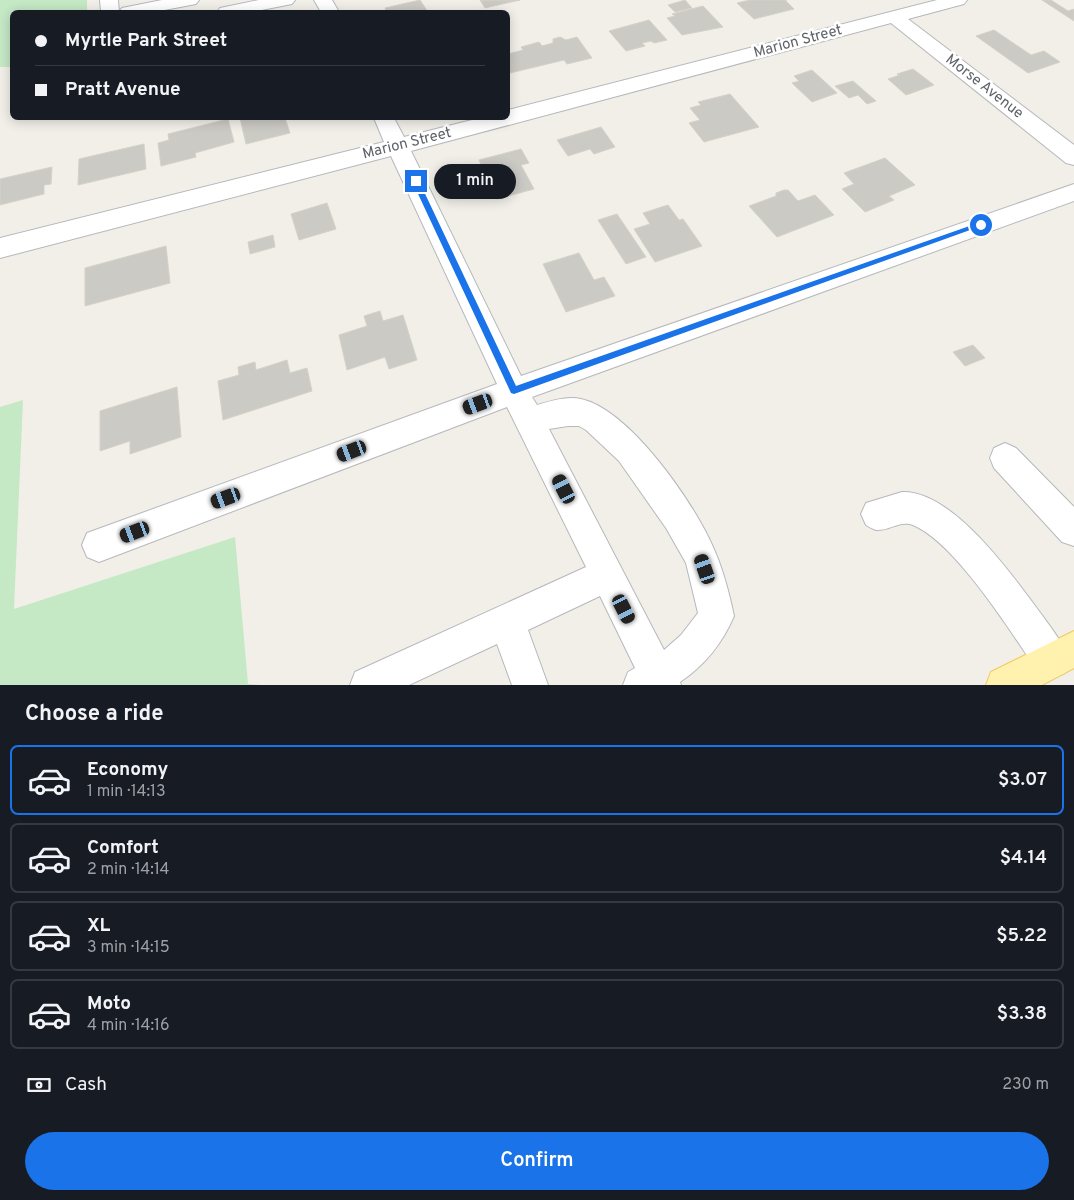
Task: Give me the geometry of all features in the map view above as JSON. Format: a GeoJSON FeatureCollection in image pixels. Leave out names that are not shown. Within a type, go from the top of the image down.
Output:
{"type":"FeatureCollection","features":[{"type":"Feature","properties":{"kind":"main road"},"geometry":{"type":"LineString","coordinates":[[1004,685],[1063,654]]}},
{"type":"Feature","properties":{"kind":"street"},"geometry":{"type":"LineString","coordinates":[[138,10],[190,0]]}},
{"type":"Feature","properties":{"kind":"street"},"geometry":{"type":"LineString","coordinates":[[236,10],[286,0]]}},
{"type":"Feature","properties":{"kind":"street","name":"Marion Street"},"geometry":{"type":"LineString","coordinates":[[510,117],[958,0]]}},
{"type":"Feature","properties":{"kind":"street","name":"Morse Avenue"},"geometry":{"type":"LineString","coordinates":[[894,17],[1074,157]]}},
{"type":"Feature","properties":{"kind":"street"},"geometry":{"type":"LineString","coordinates":[[385,120],[514,391],[607,575],[654,682],[698,646],[716,616],[711,587],[698,552],[673,506],[620,440],[597,419],[583,414],[564,412],[530,420]]}},
{"type":"Feature","properties":{"kind":"street","name":"Marion Street"},"geometry":{"type":"LineString","coordinates":[[0,248],[499,120]]}},
{"type":"Feature","properties":{"kind":"street"},"geometry":{"type":"LineString","coordinates":[[99,545],[514,391],[1074,192]]}},
{"type":"Feature","properties":{"kind":"street"},"geometry":{"type":"LineString","coordinates":[[1005,458],[1074,530]]}},
{"type":"Feature","properties":{"kind":"street"},"geometry":{"type":"LineString","coordinates":[[877,514],[892,509],[910,508],[931,517],[956,536],[1063,654]]}},
{"type":"Feature","properties":{"kind":"street"},"geometry":{"type":"LineString","coordinates":[[368,685],[607,575]]}},
{"type":"Feature","properties":{"kind":"street"},"geometry":{"type":"LineString","coordinates":[[507,621],[530,685]]}},
{"type":"Feature","properties":{"kind":"green space"},"geometry":{"type":"Polygon","coordinates":[[[0,0],[87,0],[87,10],[10,10],[10,67],[0,67],[0,0]]]}},
{"type":"Feature","properties":{"kind":"green space"},"geometry":{"type":"Polygon","coordinates":[[[23,400],[14,609],[235,537],[248,684],[262,685],[0,685],[0,407],[23,400]]]}},
{"type":"Feature","properties":{"kind":"building"},"geometry":{"type":"Polygon","coordinates":[[[420,0],[427,10],[386,10],[385,8],[420,0]]]}},
{"type":"Feature","properties":{"kind":"building"},"geometry":{"type":"Polygon","coordinates":[[[480,0],[520,0],[485,8],[480,0]]]}},
{"type":"Feature","properties":{"kind":"building"},"geometry":{"type":"Polygon","coordinates":[[[685,0],[692,8],[675,12],[668,5],[685,0]]]}},
{"type":"Feature","properties":{"kind":"building"},"geometry":{"type":"Polygon","coordinates":[[[750,0],[785,0],[794,9],[754,19],[737,3],[750,0]]]}},
{"type":"Feature","properties":{"kind":"building"},"geometry":{"type":"Polygon","coordinates":[[[1042,0],[1051,0],[1068,11],[1074,9],[1074,21],[1042,0]]]}},
{"type":"Feature","properties":{"kind":"building"},"geometry":{"type":"Polygon","coordinates":[[[703,6],[723,27],[682,35],[667,18],[675,16],[672,14],[703,6]]]}},
{"type":"Feature","properties":{"kind":"building"},"geometry":{"type":"Polygon","coordinates":[[[649,20],[667,40],[642,43],[645,46],[626,51],[609,31],[649,20]]]}},
{"type":"Feature","properties":{"kind":"building"},"geometry":{"type":"Polygon","coordinates":[[[994,30],[1031,55],[1044,51],[1060,62],[1028,73],[976,36],[994,30]]]}},
{"type":"Feature","properties":{"kind":"building"},"geometry":{"type":"Polygon","coordinates":[[[560,37],[566,40],[577,37],[592,58],[567,64],[564,60],[510,73],[510,53],[523,50],[521,47],[539,42],[542,46],[553,43],[553,39],[560,37]]]}},
{"type":"Feature","properties":{"kind":"building"},"geometry":{"type":"Polygon","coordinates":[[[913,69],[934,85],[906,95],[888,79],[900,75],[897,74],[913,69]]]}},
{"type":"Feature","properties":{"kind":"building"},"geometry":{"type":"Polygon","coordinates":[[[812,70],[837,93],[812,102],[792,83],[799,81],[794,76],[812,70]]]}},
{"type":"Feature","properties":{"kind":"building"},"geometry":{"type":"Polygon","coordinates":[[[853,81],[876,101],[867,104],[858,95],[849,98],[835,86],[853,81]]]}},
{"type":"Feature","properties":{"kind":"building"},"geometry":{"type":"Polygon","coordinates":[[[730,94],[759,127],[704,142],[689,123],[700,120],[690,108],[701,105],[698,102],[730,94]]]}},
{"type":"Feature","properties":{"kind":"building"},"geometry":{"type":"Polygon","coordinates":[[[228,120],[234,142],[195,153],[196,157],[161,166],[158,143],[169,140],[168,134],[228,120]]]}},
{"type":"Feature","properties":{"kind":"building"},"geometry":{"type":"Polygon","coordinates":[[[240,120],[286,120],[290,133],[246,144],[240,120]]]}},
{"type":"Feature","properties":{"kind":"building"},"geometry":{"type":"Polygon","coordinates":[[[601,127],[615,147],[594,154],[590,149],[568,156],[557,140],[601,127]]]}},
{"type":"Feature","properties":{"kind":"building"},"geometry":{"type":"Polygon","coordinates":[[[144,144],[146,169],[78,185],[79,159],[144,144]]]}},
{"type":"Feature","properties":{"kind":"building"},"geometry":{"type":"Polygon","coordinates":[[[521,149],[529,163],[521,165],[534,189],[497,199],[479,160],[521,149]]]}},
{"type":"Feature","properties":{"kind":"building"},"geometry":{"type":"Polygon","coordinates":[[[885,158],[915,185],[889,196],[894,200],[865,212],[842,189],[854,184],[844,173],[885,158]]]}},
{"type":"Feature","properties":{"kind":"building"},"geometry":{"type":"Polygon","coordinates":[[[52,167],[51,184],[44,185],[44,194],[0,205],[0,179],[52,167]]]}},
{"type":"Feature","properties":{"kind":"building"},"geometry":{"type":"Polygon","coordinates":[[[788,190],[798,201],[815,195],[834,215],[777,237],[749,206],[776,196],[776,193],[788,190]]]}},
{"type":"Feature","properties":{"kind":"building"},"geometry":{"type":"Polygon","coordinates":[[[327,203],[336,229],[299,240],[291,214],[327,203]]]}},
{"type":"Feature","properties":{"kind":"building"},"geometry":{"type":"Polygon","coordinates":[[[668,205],[679,220],[683,219],[702,246],[655,262],[634,229],[650,224],[643,213],[668,205]]]}},
{"type":"Feature","properties":{"kind":"building"},"geometry":{"type":"Polygon","coordinates":[[[617,214],[646,257],[626,264],[598,220],[617,214]]]}},
{"type":"Feature","properties":{"kind":"building"},"geometry":{"type":"Polygon","coordinates":[[[273,235],[275,247],[250,254],[248,242],[273,235]]]}},
{"type":"Feature","properties":{"kind":"building"},"geometry":{"type":"Polygon","coordinates":[[[166,246],[170,283],[85,306],[85,268],[166,246]]]}},
{"type":"Feature","properties":{"kind":"building"},"geometry":{"type":"Polygon","coordinates":[[[579,253],[594,280],[604,277],[615,296],[566,312],[543,264],[579,253]]]}},
{"type":"Feature","properties":{"kind":"building"},"geometry":{"type":"Polygon","coordinates":[[[380,311],[383,321],[403,315],[417,360],[389,369],[385,357],[347,370],[339,335],[367,326],[364,316],[380,311]]]}},
{"type":"Feature","properties":{"kind":"building"},"geometry":{"type":"Polygon","coordinates":[[[973,345],[985,358],[965,366],[953,352],[973,345]]]}},
{"type":"Feature","properties":{"kind":"building"},"geometry":{"type":"Polygon","coordinates":[[[287,360],[290,373],[307,368],[312,391],[223,420],[218,381],[239,375],[238,367],[255,362],[256,370],[287,360]]]}},
{"type":"Feature","properties":{"kind":"building"},"geometry":{"type":"Polygon","coordinates":[[[177,387],[181,437],[130,454],[130,441],[100,451],[100,411],[177,387]]]}},
{"type":"Feature","properties":{"kind":"route"},"geometry":{"type":"LineString","coordinates":[[416,181],[514,391],[981,225]]}}]}
